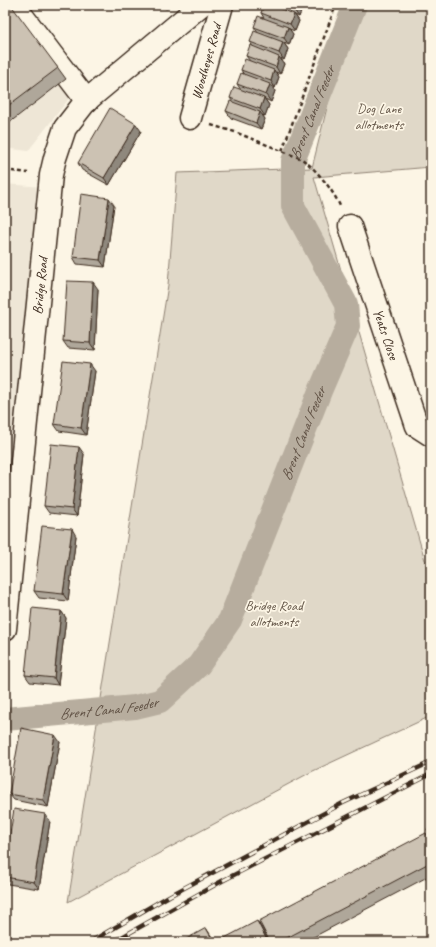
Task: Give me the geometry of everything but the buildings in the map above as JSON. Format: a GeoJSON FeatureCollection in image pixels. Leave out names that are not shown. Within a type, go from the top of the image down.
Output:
{"type":"FeatureCollection","features":[{"type":"Feature","properties":{"kind":"street"},"geometry":{"type":"LineString","coordinates":[[14,5],[87,101]]}},
{"type":"Feature","properties":{"kind":"street","name":"Bridge Road"},"geometry":{"type":"LineString","coordinates":[[5,629],[51,176],[55,158],[65,128],[87,101],[201,5]]}},
{"type":"Feature","properties":{"kind":"street","name":"Woodheyes Road"},"geometry":{"type":"LineString","coordinates":[[190,118],[222,5]]}},
{"type":"Feature","properties":{"kind":"street","name":"Yeats Close"},"geometry":{"type":"LineString","coordinates":[[350,226],[417,426],[431,435]]}},
{"type":"Feature","properties":{"kind":"path"},"geometry":{"type":"LineString","coordinates":[[282,152],[336,5]]}},
{"type":"Feature","properties":{"kind":"path"},"geometry":{"type":"LineString","coordinates":[[190,118],[235,132],[302,159],[308,163],[335,196],[350,226]]}},
{"type":"Feature","properties":{"kind":"shaded area"},"geometry":{"type":"Polygon","coordinates":[[[5,5],[29,5],[82,82],[28,151],[5,148],[5,5]]]}},
{"type":"Feature","properties":{"kind":"shaded area"},"geometry":{"type":"Polygon","coordinates":[[[5,184],[43,187],[11,480],[5,479],[5,184]]]}},
{"type":"Feature","properties":{"kind":"green space","name":"Bridge Road allotments"},"geometry":{"type":"Polygon","coordinates":[[[363,5],[431,5],[431,167],[314,177],[431,581],[431,716],[313,771],[68,902],[168,285],[177,173],[312,168],[335,75],[363,5]]]}},
{"type":"Feature","properties":{"kind":"waterway","name":"Brent Canal Feeder"},"geometry":{"type":"LineString","coordinates":[[5,719],[135,707],[160,701],[199,665],[230,620],[320,391],[348,326],[346,304],[293,206],[293,161],[355,5]]}},
{"type":"Feature","properties":{"kind":"railway"},"geometry":{"type":"LineString","coordinates":[[90,942],[169,896],[343,803],[431,762]]}},
{"type":"Feature","properties":{"kind":"railway"},"geometry":{"type":"LineString","coordinates":[[113,942],[222,881],[431,774]]}},
{"type":"Feature","properties":{"kind":"park label","name":"Dog Lane allotments"},"geometry":{"type":"Point","coordinates":[379,116]}}]}
